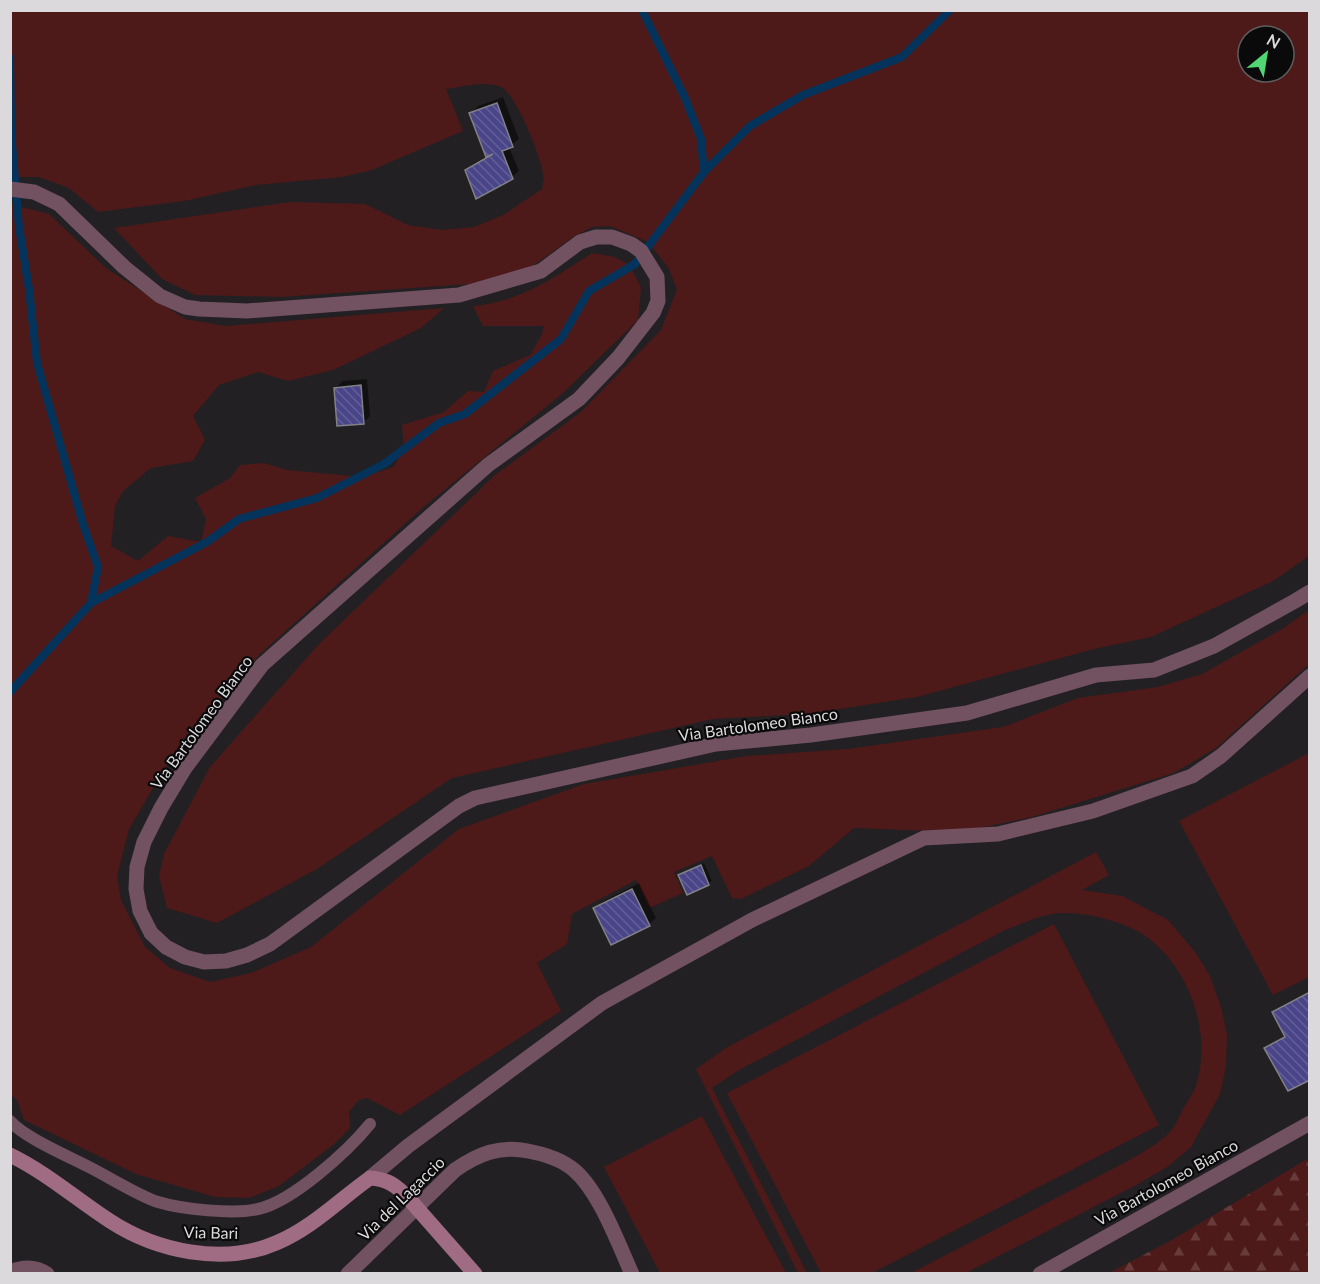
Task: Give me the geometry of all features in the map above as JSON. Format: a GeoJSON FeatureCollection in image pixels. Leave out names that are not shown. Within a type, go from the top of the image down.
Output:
{"type":"FeatureCollection","features":[{"type":"Feature","properties":{"kind":"street","name":"Via Bartolomeo Bianco"},"geometry":{"type":"LineString","coordinates":[[10,189],[34,192],[59,204],[124,267],[160,296],[185,307],[199,309],[247,311],[459,295],[541,271],[580,242],[596,237],[612,237],[631,244],[641,251],[657,277],[658,301],[653,313],[618,358],[587,391],[488,465],[262,665],[185,768],[144,842],[137,867],[136,889],[140,911],[151,933],[166,947],[185,957],[204,962],[226,961],[247,955],[270,944],[459,806],[475,798],[716,744],[811,735],[967,713],[1096,675],[1154,670],[1214,646],[1310,592]]}},
{"type":"Feature","properties":{"kind":"street"},"geometry":{"type":"LineString","coordinates":[[370,1178],[408,1146],[602,1003],[752,920],[924,838],[998,834],[1093,811],[1192,776],[1221,756],[1310,676]]}},
{"type":"Feature","properties":{"kind":"street","name":"Via Bartolomeo Bianco"},"geometry":{"type":"LineString","coordinates":[[1040,1274],[1310,1122]]}},
{"type":"Feature","properties":{"kind":"street","name":"Via del Lagaccio"},"geometry":{"type":"LineString","coordinates":[[348,1274],[455,1170],[470,1159],[488,1151],[504,1148],[521,1149],[553,1157],[573,1169],[591,1190],[632,1274]]}},
{"type":"Feature","properties":{"kind":"street","name":"Via Bari"},"geometry":{"type":"LineString","coordinates":[[10,1155],[63,1186],[109,1221],[130,1233],[171,1248],[202,1253],[242,1251],[276,1243],[313,1222],[370,1178]]}},
{"type":"Feature","properties":{"kind":"street"},"geometry":{"type":"LineString","coordinates":[[370,1178],[387,1180],[400,1190],[475,1274]]}},
{"type":"Feature","properties":{"kind":"street"},"geometry":{"type":"LineString","coordinates":[[10,1272],[28,1267],[37,1268],[47,1274]]}},
{"type":"Feature","properties":{"kind":"lane"},"geometry":{"type":"LineString","coordinates":[[10,1121],[31,1136],[158,1202],[214,1211],[237,1212],[260,1209],[289,1194],[325,1169],[358,1139],[370,1124]]}},
{"type":"Feature","properties":{"kind":"green space"},"geometry":{"type":"Polygon","coordinates":[[[11,11],[1309,11],[1309,556],[1273,581],[1151,637],[1094,649],[917,697],[807,714],[713,719],[452,778],[317,869],[217,923],[167,908],[159,876],[164,854],[210,767],[319,644],[495,475],[581,412],[661,330],[677,289],[668,267],[648,242],[610,226],[592,227],[573,237],[527,270],[470,284],[281,297],[195,295],[162,279],[114,228],[290,202],[365,204],[408,225],[441,230],[474,227],[503,215],[542,189],[543,183],[538,155],[520,113],[507,92],[494,85],[481,84],[446,89],[463,131],[372,170],[342,177],[256,185],[184,201],[98,212],[69,188],[39,177],[11,177],[11,11]]]}},
{"type":"Feature","properties":{"kind":"green space"},"geometry":{"type":"Polygon","coordinates":[[[10,204],[49,214],[106,268],[185,319],[226,326],[444,308],[421,328],[333,370],[288,381],[258,372],[219,385],[193,416],[205,440],[193,461],[151,468],[123,491],[115,506],[111,546],[138,561],[168,536],[201,542],[206,519],[195,498],[230,478],[240,465],[264,463],[287,470],[362,477],[394,467],[404,447],[402,425],[444,412],[468,391],[484,392],[493,371],[530,355],[542,334],[544,326],[483,326],[473,306],[505,300],[520,294],[550,280],[592,253],[615,257],[629,265],[641,287],[638,320],[563,393],[427,504],[261,653],[173,754],[129,829],[117,876],[121,900],[145,947],[170,968],[210,982],[251,973],[311,947],[459,829],[584,784],[747,756],[848,749],[1003,727],[1078,698],[1158,687],[1202,674],[1282,629],[1309,610],[1309,664],[1216,748],[1174,773],[1032,817],[960,832],[854,828],[809,866],[741,899],[732,898],[712,856],[674,872],[683,893],[649,908],[636,880],[572,914],[567,944],[537,963],[561,1011],[400,1115],[367,1098],[359,1100],[349,1112],[350,1128],[334,1144],[279,1186],[249,1198],[215,1197],[136,1174],[24,1120],[17,1100],[11,1095],[10,204]]]}},
{"type":"Feature","properties":{"kind":"green space"},"geometry":{"type":"Polygon","coordinates":[[[1309,753],[1309,977],[1273,995],[1179,821],[1309,753]]]}},
{"type":"Feature","properties":{"kind":"green space"},"geometry":{"type":"Polygon","coordinates":[[[1096,852],[1109,875],[1082,890],[1122,896],[1168,920],[1195,952],[1210,976],[1221,1007],[1227,1034],[1226,1067],[1220,1094],[1191,1147],[1167,1167],[1138,1184],[966,1273],[911,1273],[1150,1148],[1173,1128],[1196,1085],[1201,1063],[1199,1025],[1187,987],[1166,955],[1144,935],[1112,921],[1066,913],[1035,918],[1005,930],[739,1070],[712,1088],[807,1273],[798,1273],[696,1069],[726,1048],[1096,852]]]}},
{"type":"Feature","properties":{"kind":"green space"},"geometry":{"type":"Polygon","coordinates":[[[1054,924],[1159,1125],[872,1273],[821,1273],[727,1093],[1054,924]]]}},
{"type":"Feature","properties":{"kind":"green space"},"geometry":{"type":"Polygon","coordinates":[[[702,1116],[786,1273],[660,1273],[604,1167],[702,1116]]]}},
{"type":"Feature","properties":{"kind":"green space"},"geometry":{"type":"Polygon","coordinates":[[[1309,1158],[1309,1273],[1109,1273],[1172,1240],[1309,1158]]]}},
{"type":"Feature","properties":{"kind":"building"},"geometry":{"type":"Polygon","coordinates":[[[497,103],[513,147],[502,151],[513,179],[476,199],[465,170],[493,154],[486,157],[469,113],[497,103]]]}},
{"type":"Feature","properties":{"kind":"building"},"geometry":{"type":"Polygon","coordinates":[[[361,385],[364,424],[337,426],[334,388],[361,385]]]}},
{"type":"Feature","properties":{"kind":"building"},"geometry":{"type":"Polygon","coordinates":[[[701,865],[709,885],[687,895],[678,875],[701,865]]]}},
{"type":"Feature","properties":{"kind":"building"},"geometry":{"type":"Polygon","coordinates":[[[632,889],[650,926],[611,945],[593,908],[632,889]]]}},
{"type":"Feature","properties":{"kind":"building"},"geometry":{"type":"Polygon","coordinates":[[[1310,992],[1310,1080],[1288,1091],[1264,1048],[1285,1037],[1272,1012],[1310,992]]]}},
{"type":"Feature","properties":{"kind":"waterway"},"geometry":{"type":"LineString","coordinates":[[642,10],[685,98],[701,139],[704,172]]}},
{"type":"Feature","properties":{"kind":"waterway"},"geometry":{"type":"LineString","coordinates":[[10,692],[91,603],[207,542],[239,519],[317,498],[384,464],[439,423],[465,414],[561,339],[589,291],[635,264],[704,172],[750,126],[803,95],[902,57],[950,10]]}},
{"type":"Feature","properties":{"kind":"waterway"},"geometry":{"type":"LineString","coordinates":[[10,58],[11,132],[19,227],[37,363],[83,524],[98,567],[91,603]]}}]}
